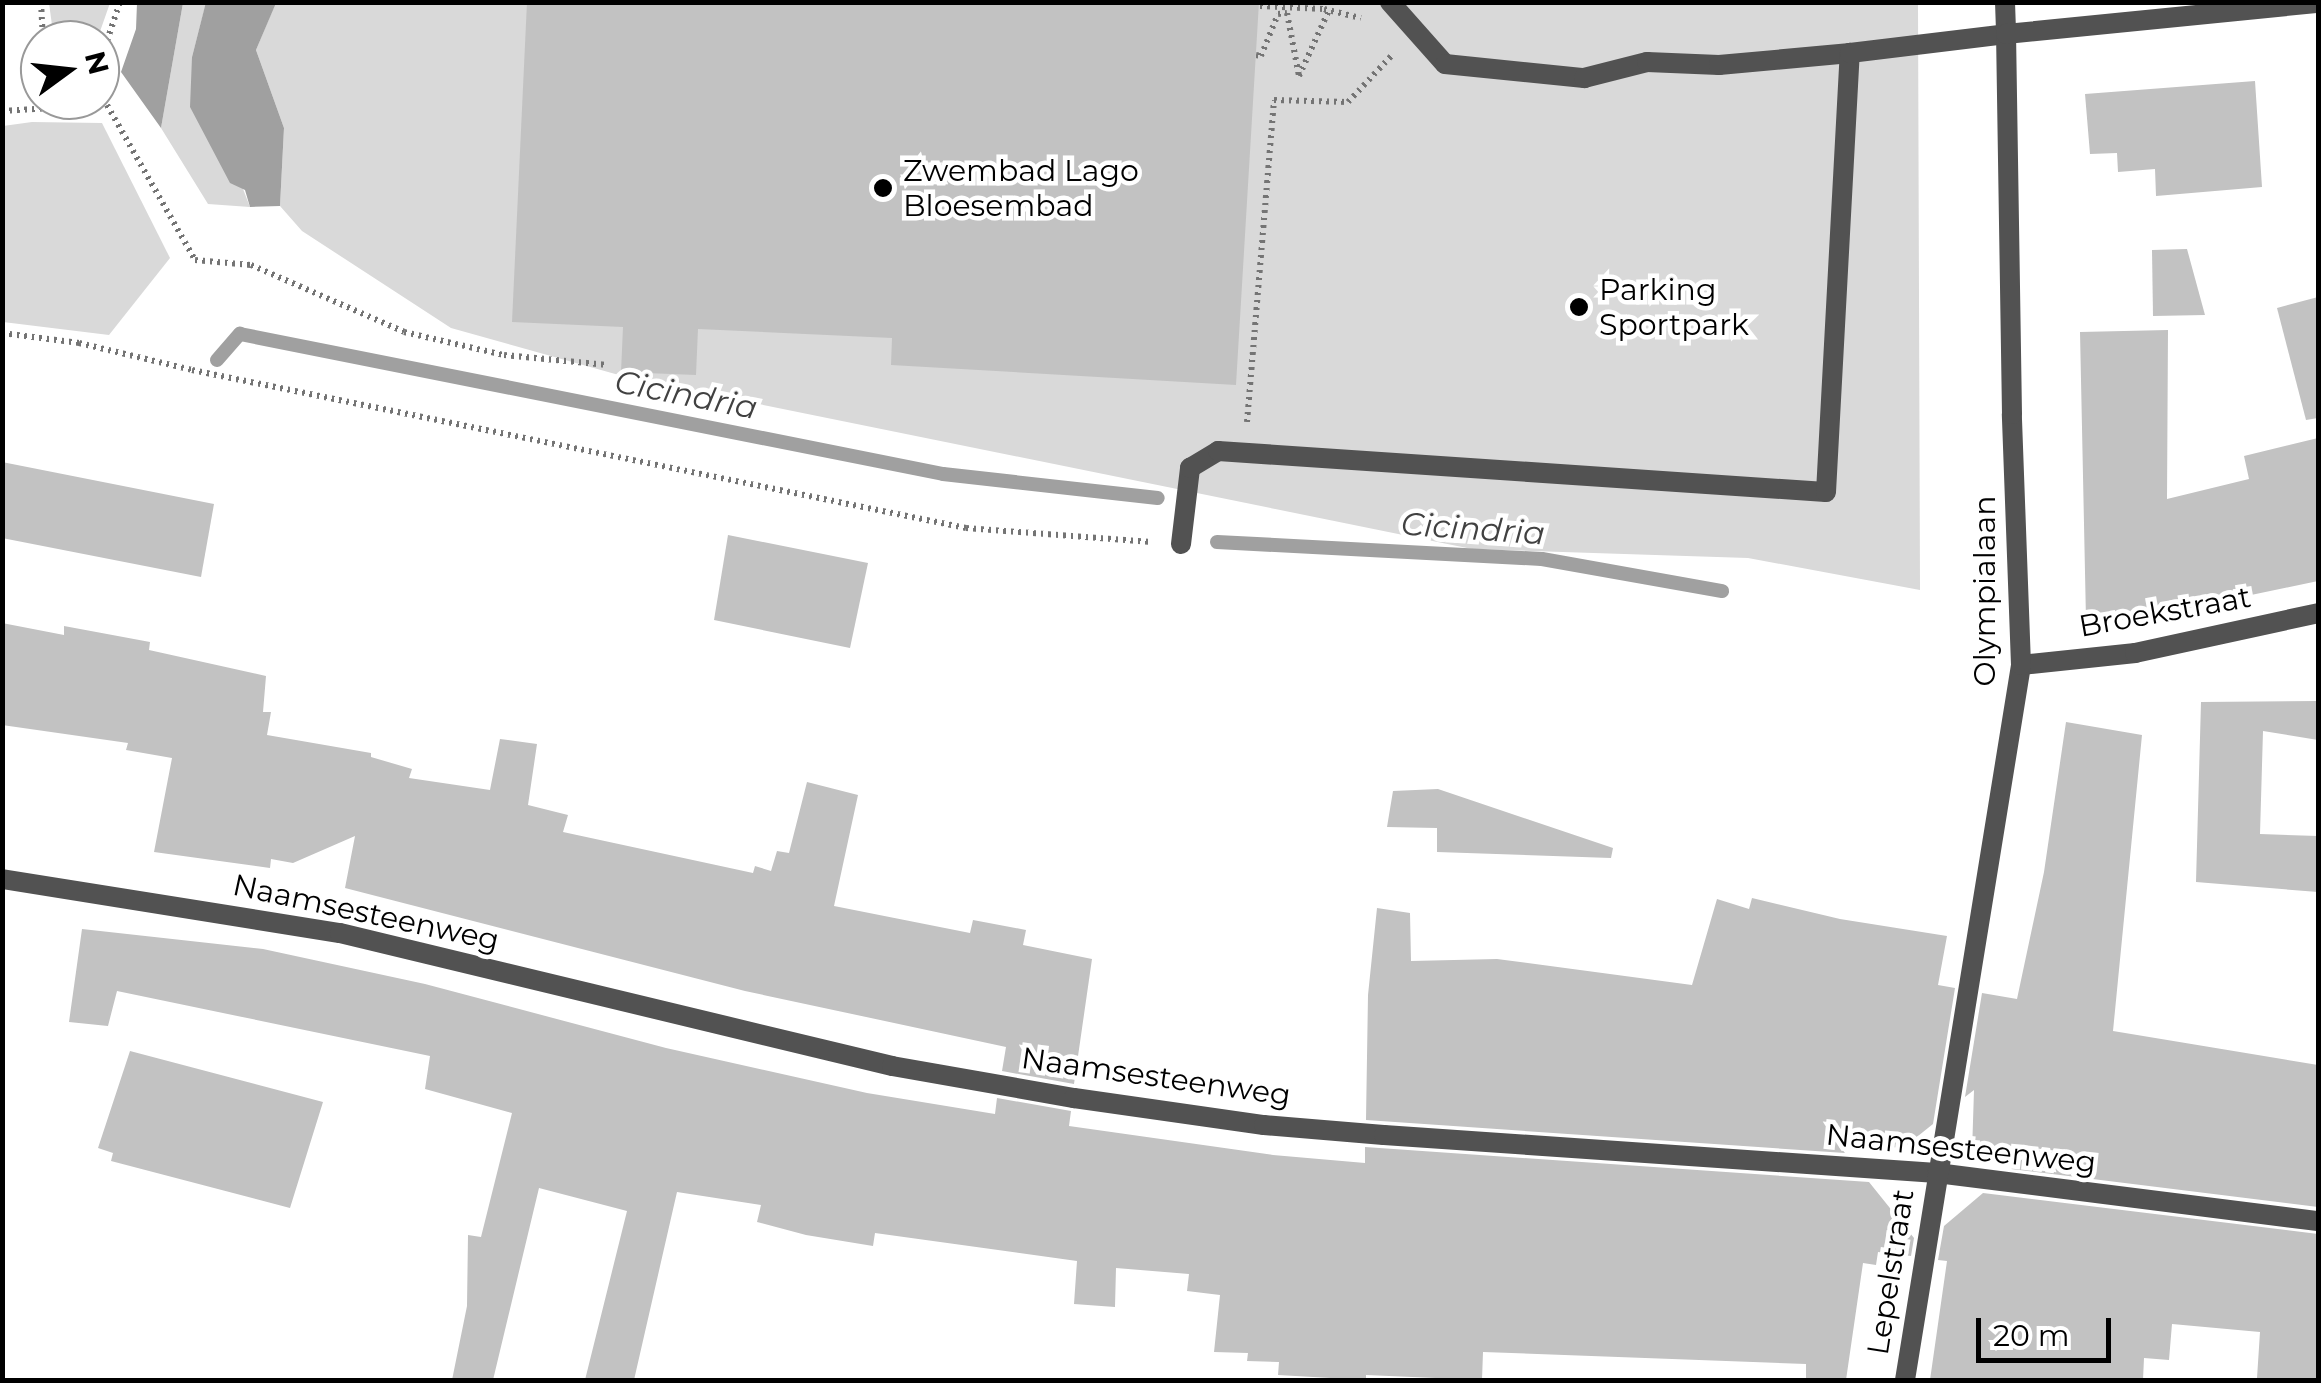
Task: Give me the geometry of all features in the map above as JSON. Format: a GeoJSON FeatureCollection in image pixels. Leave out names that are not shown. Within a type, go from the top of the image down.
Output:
{"type":"FeatureCollection","features":[{"type":"Feature","properties":{"kind":"street"},"geometry":{"type":"LineString","coordinates":[[1390,2],[1445,64],[1584,78],[1648,62],[1719,65],[1850,54],[2006,34],[2318,4]]}},
{"type":"Feature","properties":{"kind":"street","name":"Olympialaan"},"geometry":{"type":"LineString","coordinates":[[1937,1172],[2022,665],[2011,396],[2006,2]]}},
{"type":"Feature","properties":{"kind":"street"},"geometry":{"type":"LineString","coordinates":[[1181,544],[1190,468],[1218,451],[1826,492],[1850,54]]}},
{"type":"Feature","properties":{"kind":"street","name":"Broekstraat"},"geometry":{"type":"LineString","coordinates":[[2022,665],[2135,652],[2318,613]]}},
{"type":"Feature","properties":{"kind":"street","name":"Naamsesteenweg"},"geometry":{"type":"LineString","coordinates":[[2,879],[340,934],[892,1066],[1074,1098],[1264,1125],[1384,1136],[1937,1172],[2318,1222]]}},
{"type":"Feature","properties":{"kind":"street","name":"Lepelstraat"},"geometry":{"type":"LineString","coordinates":[[1905,1380],[1937,1172]]}},
{"type":"Feature","properties":{"kind":"path"},"geometry":{"type":"LineString","coordinates":[[1244,453],[1274,100],[1348,102],[1415,30],[1329,10],[1260,6]]}},
{"type":"Feature","properties":{"kind":"path"},"geometry":{"type":"LineString","coordinates":[[1256,55],[1261,56],[1278,14],[1287,14],[1299,76],[1329,10]]}},
{"type":"Feature","properties":{"kind":"path"},"geometry":{"type":"LineString","coordinates":[[117,120],[195,260],[251,265],[404,332],[504,354],[608,366]]}},
{"type":"Feature","properties":{"kind":"path"},"geometry":{"type":"LineString","coordinates":[[2,333],[80,342],[192,370],[966,528],[1181,544]]}},
{"type":"Feature","properties":{"kind":"shaded area"},"geometry":{"type":"Polygon","coordinates":[[[49,2],[110,3],[104,20],[51,20],[49,2]]]}},
{"type":"Feature","properties":{"kind":"shaded area"},"geometry":{"type":"Polygon","coordinates":[[[206,2],[276,3],[256,50],[284,128],[280,206],[250,207],[245,190],[230,183],[190,107],[192,57],[206,2]]]}},
{"type":"Feature","properties":{"kind":"shaded area"},"geometry":{"type":"Polygon","coordinates":[[[276,2],[1918,3],[1920,590],[1748,558],[1472,549],[626,377],[451,328],[302,231],[280,206],[284,128],[256,50],[276,2]]]}},
{"type":"Feature","properties":{"kind":"shaded area"},"geometry":{"type":"Polygon","coordinates":[[[137,3],[183,3],[161,128],[121,72],[136,29],[137,3]]]}},
{"type":"Feature","properties":{"kind":"shaded area"},"geometry":{"type":"Polygon","coordinates":[[[183,3],[206,3],[192,57],[250,207],[208,204],[161,128],[183,3]]]}},
{"type":"Feature","properties":{"kind":"shaded area"},"geometry":{"type":"Polygon","coordinates":[[[32,122],[102,123],[170,258],[109,335],[3,322],[3,126],[32,122]]]}},
{"type":"Feature","properties":{"kind":"building","name":"Zwembad Lago Bloesembad"},"geometry":{"type":"Polygon","coordinates":[[[527,2],[1259,2],[1236,385],[891,365],[892,338],[698,329],[696,375],[621,372],[623,327],[512,322],[527,2]]]}},
{"type":"Feature","properties":{"kind":"building"},"geometry":{"type":"Polygon","coordinates":[[[2255,81],[2262,187],[2156,196],[2155,169],[2118,172],[2117,153],[2090,154],[2085,94],[2255,81]]]}},
{"type":"Feature","properties":{"kind":"building"},"geometry":{"type":"Polygon","coordinates":[[[2187,249],[2205,315],[2153,316],[2152,250],[2187,249]]]}},
{"type":"Feature","properties":{"kind":"building"},"geometry":{"type":"Polygon","coordinates":[[[2318,297],[2318,418],[2306,420],[2277,308],[2318,297]]]}},
{"type":"Feature","properties":{"kind":"building"},"geometry":{"type":"Polygon","coordinates":[[[2168,330],[2167,499],[2249,479],[2244,456],[2318,438],[2318,581],[2132,620],[2086,620],[2080,332],[2168,330]]]}},
{"type":"Feature","properties":{"kind":"building"},"geometry":{"type":"Polygon","coordinates":[[[2,462],[214,504],[201,577],[2,538],[2,462]]]}},
{"type":"Feature","properties":{"kind":"building"},"geometry":{"type":"Polygon","coordinates":[[[728,535],[868,563],[850,648],[714,620],[728,535]]]}},
{"type":"Feature","properties":{"kind":"building"},"geometry":{"type":"Polygon","coordinates":[[[2,623],[64,635],[64,626],[150,642],[149,650],[266,676],[263,712],[271,712],[267,735],[371,753],[371,757],[412,769],[409,778],[490,790],[500,739],[537,744],[528,805],[568,815],[563,832],[753,873],[755,866],[771,871],[777,851],[789,853],[807,782],[858,795],[834,906],[970,933],[973,920],[1026,930],[1023,945],[1092,959],[1074,1084],[1002,1071],[1006,1047],[745,991],[345,888],[355,836],[293,863],[271,859],[270,868],[154,852],[172,758],[126,750],[128,743],[2,725],[2,623]]]}},
{"type":"Feature","properties":{"kind":"building"},"geometry":{"type":"Polygon","coordinates":[[[2318,701],[2318,740],[2263,731],[2260,834],[2318,836],[2318,892],[2196,882],[2201,702],[2318,701]]]}},
{"type":"Feature","properties":{"kind":"building"},"geometry":{"type":"Polygon","coordinates":[[[2066,722],[2142,735],[2113,1031],[2318,1065],[2318,1207],[2011,1169],[2026,1156],[1972,1152],[1974,1090],[1965,1097],[1982,993],[2017,999],[2044,872],[2066,722]]]}},
{"type":"Feature","properties":{"kind":"building"},"geometry":{"type":"Polygon","coordinates":[[[1438,789],[1613,848],[1611,858],[1437,852],[1437,828],[1387,827],[1393,791],[1438,789]]]}},
{"type":"Feature","properties":{"kind":"building"},"geometry":{"type":"Polygon","coordinates":[[[1752,898],[1840,919],[1947,936],[1938,985],[1955,988],[1933,1124],[1903,1148],[1837,1143],[1845,1153],[1366,1120],[1368,995],[1377,908],[1410,913],[1411,961],[1497,959],[1692,985],[1717,899],[1749,909],[1752,898]]]}},
{"type":"Feature","properties":{"kind":"building"},"geometry":{"type":"Polygon","coordinates":[[[82,929],[263,949],[425,984],[666,1048],[867,1093],[995,1114],[997,1098],[1071,1111],[1069,1126],[1273,1155],[1365,1163],[1365,1147],[1869,1182],[1914,1238],[1911,1256],[1878,1252],[1876,1265],[1863,1263],[1846,1380],[1806,1380],[1806,1364],[1483,1352],[1482,1380],[1366,1375],[1366,1380],[1278,1375],[1279,1362],[1247,1361],[1248,1353],[1214,1352],[1220,1295],[1187,1291],[1189,1274],[1116,1268],[1115,1307],[1074,1304],[1077,1261],[875,1233],[873,1246],[806,1235],[757,1222],[761,1205],[677,1192],[634,1380],[585,1380],[627,1211],[539,1188],[493,1380],[452,1380],[467,1306],[468,1235],[481,1237],[512,1113],[425,1089],[430,1056],[117,991],[108,1026],[69,1022],[82,929]]]}},
{"type":"Feature","properties":{"kind":"building"},"geometry":{"type":"Polygon","coordinates":[[[130,1051],[323,1102],[290,1208],[111,1161],[113,1153],[98,1148],[130,1051]]]}},
{"type":"Feature","properties":{"kind":"building"},"geometry":{"type":"Polygon","coordinates":[[[1983,1193],[2318,1234],[2318,1380],[2257,1378],[2260,1332],[2172,1324],[2169,1360],[2144,1358],[2143,1380],[1930,1380],[1947,1261],[1938,1260],[1944,1226],[1983,1193]]]}},
{"type":"Feature","properties":{"kind":"waterway","name":"Cicindria"},"geometry":{"type":"LineString","coordinates":[[217,360],[240,334],[943,474],[1158,498]]}},
{"type":"Feature","properties":{"kind":"waterway","name":"Cicindria"},"geometry":{"type":"LineString","coordinates":[[1217,542],[1542,559],[1722,591]]}},
{"type":"Feature","properties":{"kind":"place","name":"Zwembad Lago Bloesembad"},"geometry":{"type":"Point","coordinates":[883,188]}},
{"type":"Feature","properties":{"kind":"place","name":"Parking Sportpark"},"geometry":{"type":"Point","coordinates":[1579,307]}}]}
